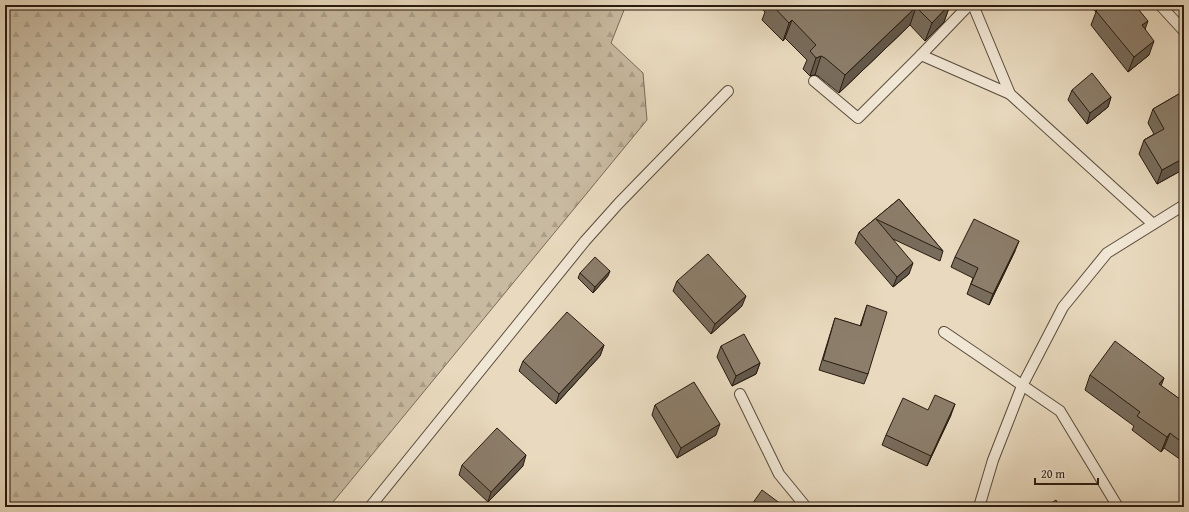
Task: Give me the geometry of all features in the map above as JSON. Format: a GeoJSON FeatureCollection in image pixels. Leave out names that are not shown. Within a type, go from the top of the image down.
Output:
{"type":"FeatureCollection","features":[{"type":"Feature","properties":{"kind":"lane"},"geometry":{"type":"LineString","coordinates":[[814,81],[858,118],[969,5]]}},
{"type":"Feature","properties":{"kind":"lane"},"geometry":{"type":"LineString","coordinates":[[973,5],[1010,94]]}},
{"type":"Feature","properties":{"kind":"lane"},"geometry":{"type":"LineString","coordinates":[[1160,5],[1184,30]]}},
{"type":"Feature","properties":{"kind":"lane"},"geometry":{"type":"LineString","coordinates":[[921,55],[1010,94],[1153,224]]}},
{"type":"Feature","properties":{"kind":"lane"},"geometry":{"type":"LineString","coordinates":[[370,507],[585,241],[624,198],[728,91]]}},
{"type":"Feature","properties":{"kind":"lane"},"geometry":{"type":"LineString","coordinates":[[979,507],[993,460],[1022,386],[1064,307],[1107,252],[1184,205]]}},
{"type":"Feature","properties":{"kind":"lane"},"geometry":{"type":"LineString","coordinates":[[944,332],[1060,411],[1118,507]]}},
{"type":"Feature","properties":{"kind":"lane"},"geometry":{"type":"LineString","coordinates":[[740,394],[779,474],[806,507]]}},
{"type":"Feature","properties":{"kind":"green space"},"geometry":{"type":"Polygon","coordinates":[[[5,5],[626,5],[611,43],[643,73],[647,120],[329,507],[5,507],[5,5]]]}},
{"type":"Feature","properties":{"kind":"building"},"geometry":{"type":"Polygon","coordinates":[[[772,5],[949,5],[932,23],[916,7],[845,75],[825,58],[821,56],[816,58],[810,51],[816,45],[792,20],[789,23],[772,5]]]}},
{"type":"Feature","properties":{"kind":"building"},"geometry":{"type":"Polygon","coordinates":[[[1103,5],[1135,5],[1148,21],[1142,25],[1154,41],[1134,57],[1096,11],[1103,5]]]}},
{"type":"Feature","properties":{"kind":"building"},"geometry":{"type":"Polygon","coordinates":[[[1092,73],[1111,97],[1090,113],[1072,90],[1092,73]]]}},
{"type":"Feature","properties":{"kind":"building"},"geometry":{"type":"Polygon","coordinates":[[[1184,91],[1184,158],[1162,170],[1144,140],[1164,129],[1153,109],[1184,91]]]}},
{"type":"Feature","properties":{"kind":"building"},"geometry":{"type":"Polygon","coordinates":[[[899,199],[943,251],[876,219],[913,263],[897,277],[859,232],[899,199]]]}},
{"type":"Feature","properties":{"kind":"building"},"geometry":{"type":"Polygon","coordinates":[[[974,219],[1019,241],[993,294],[971,284],[978,268],[955,257],[974,219]]]}},
{"type":"Feature","properties":{"kind":"building"},"geometry":{"type":"Polygon","coordinates":[[[708,254],[746,296],[715,324],[677,281],[708,254]]]}},
{"type":"Feature","properties":{"kind":"building"},"geometry":{"type":"Polygon","coordinates":[[[595,257],[610,271],[595,287],[580,273],[595,257]]]}},
{"type":"Feature","properties":{"kind":"building"},"geometry":{"type":"Polygon","coordinates":[[[867,305],[887,312],[868,374],[823,360],[835,318],[861,326],[867,305]]]}},
{"type":"Feature","properties":{"kind":"building"},"geometry":{"type":"Polygon","coordinates":[[[567,312],[604,345],[559,394],[523,361],[567,312]]]}},
{"type":"Feature","properties":{"kind":"building"},"geometry":{"type":"Polygon","coordinates":[[[744,334],[760,363],[736,376],[721,346],[744,334]]]}},
{"type":"Feature","properties":{"kind":"building"},"geometry":{"type":"Polygon","coordinates":[[[1115,341],[1164,378],[1159,384],[1184,402],[1184,444],[1170,433],[1167,437],[1137,416],[1140,412],[1090,375],[1115,341]]]}},
{"type":"Feature","properties":{"kind":"building"},"geometry":{"type":"Polygon","coordinates":[[[694,382],[720,424],[681,448],[655,405],[694,382]]]}},
{"type":"Feature","properties":{"kind":"building"},"geometry":{"type":"Polygon","coordinates":[[[935,395],[955,404],[931,456],[886,435],[903,398],[928,410],[935,395]]]}},
{"type":"Feature","properties":{"kind":"building"},"geometry":{"type":"Polygon","coordinates":[[[497,428],[526,455],[491,492],[462,465],[497,428]]]}},
{"type":"Feature","properties":{"kind":"building"},"geometry":{"type":"Polygon","coordinates":[[[762,490],[785,507],[750,507],[762,490]]]}},
{"type":"Feature","properties":{"kind":"building"},"geometry":{"type":"Polygon","coordinates":[[[1056,500],[1060,507],[1045,507],[1056,500]]]}}]}
